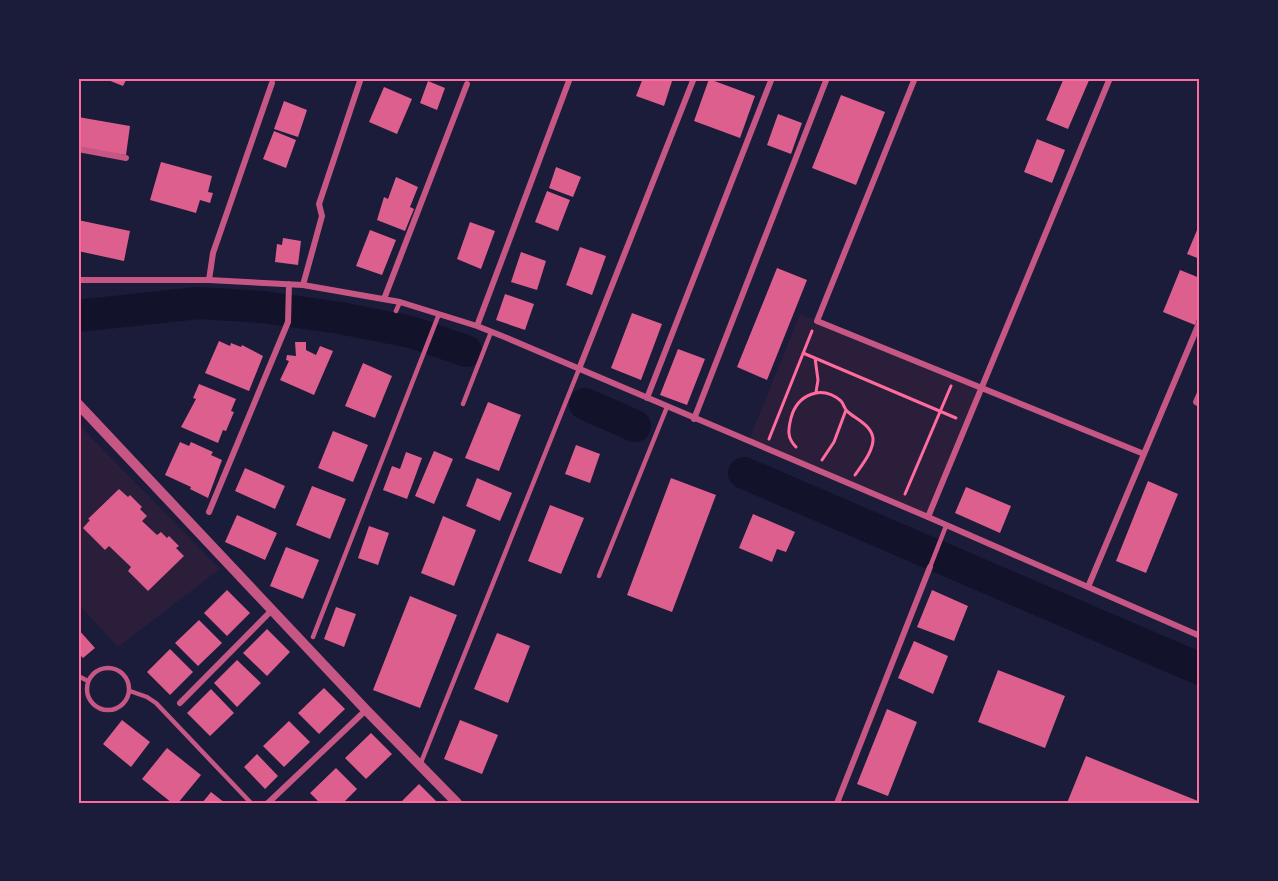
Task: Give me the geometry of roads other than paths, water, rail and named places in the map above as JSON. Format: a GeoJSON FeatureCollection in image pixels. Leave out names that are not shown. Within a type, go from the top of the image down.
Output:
{"type":"FeatureCollection","features":[{"type":"Feature","properties":{"kind":"street"},"geometry":{"type":"LineString","coordinates":[[303,285],[322,216],[319,204],[362,78]]}},
{"type":"Feature","properties":{"kind":"street"},"geometry":{"type":"LineString","coordinates":[[477,326],[570,78]]}},
{"type":"Feature","properties":{"kind":"street"},"geometry":{"type":"LineString","coordinates":[[579,369],[694,78]]}},
{"type":"Feature","properties":{"kind":"street"},"geometry":{"type":"LineString","coordinates":[[647,398],[772,78]]}},
{"type":"Feature","properties":{"kind":"street"},"geometry":{"type":"LineString","coordinates":[[694,419],[827,78]]}},
{"type":"Feature","properties":{"kind":"street"},"geometry":{"type":"LineString","coordinates":[[915,78],[817,321],[1144,454]]}},
{"type":"Feature","properties":{"kind":"street"},"geometry":{"type":"LineString","coordinates":[[928,517],[1110,78]]}},
{"type":"Feature","properties":{"kind":"street"},"geometry":{"type":"LineString","coordinates":[[209,280],[213,253],[272,83]]}},
{"type":"Feature","properties":{"kind":"street"},"geometry":{"type":"LineString","coordinates":[[384,299],[467,84]]}},
{"type":"Feature","properties":{"kind":"street"},"geometry":{"type":"LineString","coordinates":[[78,149],[126,158]]}},
{"type":"Feature","properties":{"kind":"street"},"geometry":{"type":"LineString","coordinates":[[78,280],[209,280],[303,285],[400,302],[440,314],[477,326],[579,369],[928,517],[946,527],[1200,636]]}},
{"type":"Feature","properties":{"kind":"street"},"geometry":{"type":"LineString","coordinates":[[209,512],[288,322],[289,284]]}},
{"type":"Feature","properties":{"kind":"street"},"geometry":{"type":"LineString","coordinates":[[1088,587],[1200,321]]}},
{"type":"Feature","properties":{"kind":"street"},"geometry":{"type":"LineString","coordinates":[[1200,393],[1196,402],[1200,404]]}},
{"type":"Feature","properties":{"kind":"street"},"geometry":{"type":"LineString","coordinates":[[78,404],[366,710],[457,803]]}},
{"type":"Feature","properties":{"kind":"street"},"geometry":{"type":"LineString","coordinates":[[837,803],[930,567]]}},
{"type":"Feature","properties":{"kind":"street"},"geometry":{"type":"LineString","coordinates":[[180,703],[273,610]]}},
{"type":"Feature","properties":{"kind":"street"},"geometry":{"type":"LineString","coordinates":[[268,803],[366,710]]}},
{"type":"Feature","properties":{"kind":"lane"},"geometry":{"type":"LineString","coordinates":[[396,311],[400,302]]}},
{"type":"Feature","properties":{"kind":"lane"},"geometry":{"type":"LineString","coordinates":[[313,637],[440,314]]}},
{"type":"Feature","properties":{"kind":"lane"},"geometry":{"type":"LineString","coordinates":[[464,404],[491,332]]}},
{"type":"Feature","properties":{"kind":"lane"},"geometry":{"type":"LineString","coordinates":[[420,765],[579,369]]}},
{"type":"Feature","properties":{"kind":"lane"},"geometry":{"type":"LineString","coordinates":[[599,576],[667,407]]}},
{"type":"Feature","properties":{"kind":"lane"},"geometry":{"type":"LineString","coordinates":[[930,567],[946,527]]}},
{"type":"Feature","properties":{"kind":"lane"},"geometry":{"type":"LineString","coordinates":[[117,669],[127,678],[130,691],[128,698],[117,708],[103,710],[91,702],[88,695],[88,681],[97,670],[117,669]]}},
{"type":"Feature","properties":{"kind":"lane"},"geometry":{"type":"LineString","coordinates":[[78,676],[88,681]]}},
{"type":"Feature","properties":{"kind":"lane"},"geometry":{"type":"LineString","coordinates":[[130,691],[156,703],[251,803]]}},
{"type":"Feature","properties":{"kind":"waterway"},"geometry":{"type":"LineString","coordinates":[[78,316],[198,303],[263,307],[340,318],[411,332],[466,351]]}},
{"type":"Feature","properties":{"kind":"waterway"},"geometry":{"type":"LineString","coordinates":[[585,404],[635,426]]}},
{"type":"Feature","properties":{"kind":"waterway"},"geometry":{"type":"LineString","coordinates":[[744,473],[1200,669]]}}]}
